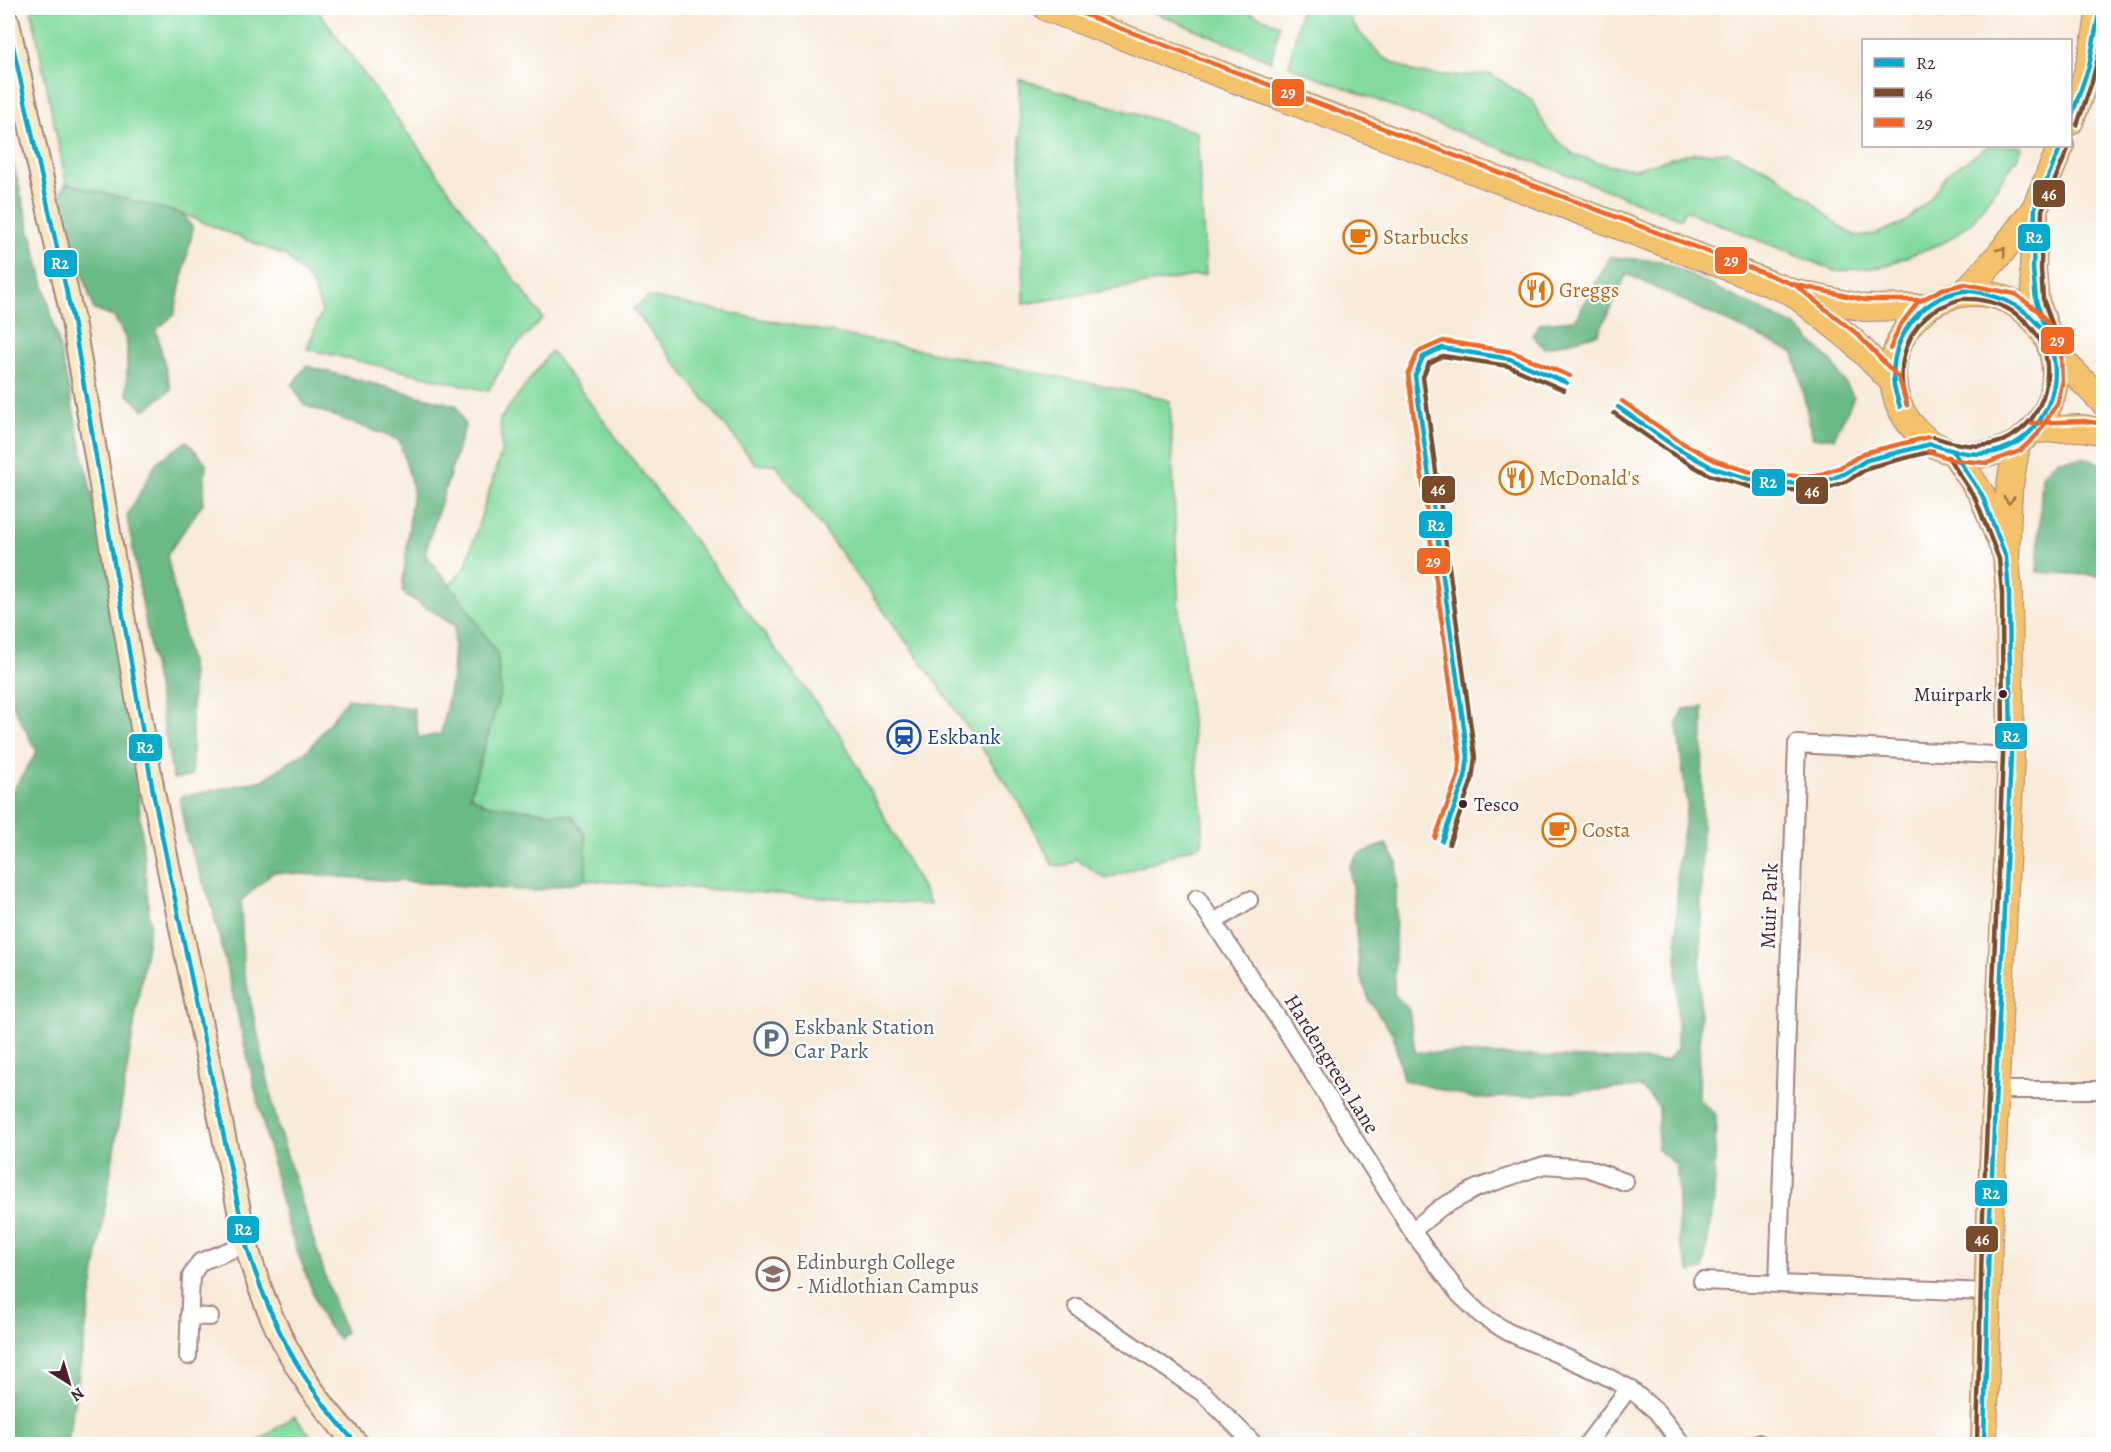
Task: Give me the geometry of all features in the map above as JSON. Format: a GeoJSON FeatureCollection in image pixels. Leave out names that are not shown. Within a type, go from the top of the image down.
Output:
{"type":"FeatureCollection","features":[{"type":"Feature","properties":{"kind":"main road"},"geometry":{"type":"LineString","coordinates":[[1047,8],[1792,291],[1864,308],[1923,307],[1966,291],[2012,301],[2033,316],[2050,342],[2103,403]]}},
{"type":"Feature","properties":{"kind":"main road"},"geometry":{"type":"LineString","coordinates":[[2072,116],[2087,75],[2097,33],[2100,8]]}},
{"type":"Feature","properties":{"kind":"main road"},"geometry":{"type":"LineString","coordinates":[[8,22],[73,321],[153,792],[246,1244],[274,1323],[304,1381],[334,1422],[357,1444]]}},
{"type":"Feature","properties":{"kind":"main road"},"geometry":{"type":"LineString","coordinates":[[1966,291],[2000,254],[2035,208],[2061,147]]}},
{"type":"Feature","properties":{"kind":"main road"},"geometry":{"type":"LineString","coordinates":[[1984,1444],[1988,1292],[2011,756],[2009,594],[2006,557],[2010,490],[2025,437],[2051,399],[2055,382],[2050,342],[2036,302],[2033,269],[2035,208]]}},
{"type":"Feature","properties":{"kind":"main road"},"geometry":{"type":"LineString","coordinates":[[1792,291],[1852,340],[1894,383]]}},
{"type":"Feature","properties":{"kind":"main road"},"geometry":{"type":"LineString","coordinates":[[1923,307],[1906,331],[1897,352],[1894,383],[1900,407],[1912,426],[1931,444],[1954,453],[1986,456],[2025,437],[2083,428],[2103,432]]}},
{"type":"Feature","properties":{"kind":"main road"},"geometry":{"type":"LineString","coordinates":[[1954,453],[1982,495],[2006,557]]}},
{"type":"Feature","properties":{"kind":"street","name":"Muir Park"},"geometry":{"type":"LineString","coordinates":[[1778,1284],[1797,744],[2011,756]]}},
{"type":"Feature","properties":{"kind":"street","name":"Hardengreen Lane"},"geometry":{"type":"LineString","coordinates":[[1197,898],[1285,1029],[1412,1231],[1459,1294],[1481,1315],[1508,1332],[1629,1388],[1657,1412],[1682,1444]]}},
{"type":"Feature","properties":{"kind":"street"},"geometry":{"type":"LineString","coordinates":[[1214,922],[1249,900]]}},
{"type":"Feature","properties":{"kind":"street"},"geometry":{"type":"LineString","coordinates":[[1997,1090],[2103,1090]]}},
{"type":"Feature","properties":{"kind":"street"},"geometry":{"type":"LineString","coordinates":[[1412,1231],[1440,1208],[1477,1188],[1544,1165],[1587,1168],[1625,1182]]}},
{"type":"Feature","properties":{"kind":"street"},"geometry":{"type":"LineString","coordinates":[[188,1356],[191,1276],[200,1262],[246,1244]]}},
{"type":"Feature","properties":{"kind":"street"},"geometry":{"type":"LineString","coordinates":[[1702,1281],[1988,1292]]}},
{"type":"Feature","properties":{"kind":"street"},"geometry":{"type":"LineString","coordinates":[[1077,1306],[1204,1394],[1254,1444]]}},
{"type":"Feature","properties":{"kind":"street"},"geometry":{"type":"LineString","coordinates":[[189,1316],[210,1317]]}},
{"type":"Feature","properties":{"kind":"street"},"geometry":{"type":"LineString","coordinates":[[1587,1444],[1629,1388]]}},
{"type":"Feature","properties":{"kind":"green space"},"geometry":{"type":"Polygon","coordinates":[[[31,8],[316,8],[543,318],[513,349],[488,391],[307,349],[322,311],[312,284],[286,256],[183,214],[66,183],[31,8]]]}},
{"type":"Feature","properties":{"kind":"green space"},"geometry":{"type":"Polygon","coordinates":[[[1144,8],[1240,8],[1279,25],[1271,61],[1144,8]]]}},
{"type":"Feature","properties":{"kind":"green space"},"geometry":{"type":"Polygon","coordinates":[[[1301,8],[1346,8],[1353,25],[1382,57],[1416,73],[1456,76],[1491,74],[1532,101],[1548,131],[1573,154],[1607,165],[1635,169],[1686,154],[1728,152],[1771,171],[1810,200],[1840,227],[1856,236],[1876,234],[1905,222],[1930,199],[1946,175],[1987,147],[2022,147],[1972,222],[1947,241],[1881,267],[1835,271],[1684,210],[1681,219],[1289,66],[1301,8]]]}},
{"type":"Feature","properties":{"kind":"green space"},"geometry":{"type":"Polygon","coordinates":[[[1019,79],[1197,132],[1206,274],[1023,304],[1019,79]]]}},
{"type":"Feature","properties":{"kind":"green space"},"geometry":{"type":"Polygon","coordinates":[[[8,143],[58,341],[124,640],[150,924],[68,1442],[70,1444],[8,1444],[8,798],[37,752],[8,696],[8,143]]]}},
{"type":"Feature","properties":{"kind":"green space"},"geometry":{"type":"Polygon","coordinates":[[[66,183],[183,214],[193,229],[174,315],[156,330],[171,390],[144,410],[127,394],[127,341],[114,317],[94,310],[59,196],[66,183]]]}},
{"type":"Feature","properties":{"kind":"green space"},"geometry":{"type":"Polygon","coordinates":[[[1610,257],[1661,261],[1797,327],[1832,362],[1854,397],[1834,438],[1813,438],[1794,353],[1627,274],[1598,334],[1544,348],[1532,335],[1540,323],[1575,320],[1610,257]]]}},
{"type":"Feature","properties":{"kind":"green space"},"geometry":{"type":"Polygon","coordinates":[[[649,297],[1146,394],[1170,401],[1179,616],[1203,822],[1202,844],[1106,879],[1076,859],[1065,866],[1053,865],[1019,802],[936,682],[775,464],[756,465],[633,309],[649,297]]]}},
{"type":"Feature","properties":{"kind":"green space"},"geometry":{"type":"Polygon","coordinates":[[[551,351],[841,736],[931,905],[586,880],[586,837],[573,816],[484,804],[470,795],[501,692],[497,653],[450,585],[465,568],[502,450],[500,419],[551,351]]]}},
{"type":"Feature","properties":{"kind":"green space"},"geometry":{"type":"Polygon","coordinates":[[[306,366],[457,406],[465,426],[425,553],[463,602],[497,653],[501,692],[470,795],[484,804],[573,816],[586,837],[586,880],[535,891],[273,872],[241,901],[243,967],[278,1127],[345,1332],[338,1339],[323,1320],[286,1221],[212,906],[186,837],[180,797],[263,780],[310,748],[347,699],[413,708],[419,738],[441,734],[452,678],[455,626],[402,592],[413,488],[399,440],[304,405],[292,385],[306,366]]]}},
{"type":"Feature","properties":{"kind":"green space"},"geometry":{"type":"Polygon","coordinates":[[[187,441],[206,463],[203,503],[167,555],[192,673],[192,776],[173,779],[127,516],[157,462],[187,441]]]}},
{"type":"Feature","properties":{"kind":"green space"},"geometry":{"type":"Polygon","coordinates":[[[2085,458],[2103,464],[2103,576],[2037,572],[2042,476],[2058,460],[2085,458]]]}},
{"type":"Feature","properties":{"kind":"green space"},"geometry":{"type":"Polygon","coordinates":[[[1703,707],[1699,1100],[1716,1115],[1714,1201],[1703,1270],[1690,1272],[1679,1243],[1677,1166],[1657,1149],[1659,1107],[1641,1087],[1476,1099],[1403,1080],[1393,1034],[1370,1002],[1360,974],[1350,866],[1359,854],[1386,844],[1397,862],[1394,994],[1409,1010],[1415,1052],[1667,1061],[1677,1049],[1677,867],[1687,806],[1677,724],[1684,709],[1703,707]]]}},
{"type":"Feature","properties":{"kind":"green space"},"geometry":{"type":"Polygon","coordinates":[[[294,1416],[318,1444],[254,1444],[294,1416]]]}},
{"type":"Feature","properties":{"kind":"transit line","name":"29"},"geometry":{"type":"LineString","coordinates":[[1067,8],[1795,285],[1857,334],[1899,378],[1907,405]]}},
{"type":"Feature","properties":{"kind":"transit line","name":"R2"},"geometry":{"type":"LineString","coordinates":[[2072,115],[2089,66],[2100,8]]}},
{"type":"Feature","properties":{"kind":"transit line","name":"R2"},"geometry":{"type":"LineString","coordinates":[[8,23],[73,321],[153,792],[246,1244],[266,1300],[290,1351],[319,1398],[357,1444]]}},
{"type":"Feature","properties":{"kind":"transit line","name":"46"},"geometry":{"type":"LineString","coordinates":[[2077,125],[2092,82],[2104,34]]}},
{"type":"Feature","properties":{"kind":"transit line","name":"R2"},"geometry":{"type":"LineString","coordinates":[[2047,332],[2036,301],[2033,269],[2035,208],[2061,147]]}},
{"type":"Feature","properties":{"kind":"transit line","name":"46"},"geometry":{"type":"LineString","coordinates":[[2054,329],[2043,299],[2042,210],[2068,149]]}},
{"type":"Feature","properties":{"kind":"transit line","name":"29"},"geometry":{"type":"LineString","coordinates":[[1792,284],[1865,300],[1923,300]]}},
{"type":"Feature","properties":{"kind":"transit line","name":"29"},"geometry":{"type":"LineString","coordinates":[[1890,349],[1899,327],[1918,302],[1942,289],[1965,284],[2015,294],[2038,311],[2054,330],[2061,351],[2062,384],[2058,402],[2037,435],[2020,451],[1987,463],[1953,460],[1928,451]]}},
{"type":"Feature","properties":{"kind":"transit line","name":"R2"},"geometry":{"type":"LineString","coordinates":[[1900,407],[1894,385],[1896,352],[1910,324],[1920,312],[1933,303],[1947,295],[1963,291],[1976,292],[2003,299],[2015,305],[2036,322],[2050,344],[2055,372],[2048,405],[2035,427],[2018,442],[2006,448],[1982,454],[1957,452],[1931,444]]}},
{"type":"Feature","properties":{"kind":"transit line","name":"46"},"geometry":{"type":"LineString","coordinates":[[1907,405],[1902,371],[1906,347],[1918,326],[1935,310],[1959,300],[1984,300],[2012,311],[2024,320],[2042,345],[2046,359],[2045,389],[2033,417],[2013,436],[1991,444],[1980,446],[1957,444],[1934,437]]}},
{"type":"Feature","properties":{"kind":"transit line","name":"29"},"geometry":{"type":"LineString","coordinates":[[1435,838],[1458,776],[1460,757],[1408,374],[1418,352],[1443,341],[1512,352],[1570,376]]}},
{"type":"Feature","properties":{"kind":"transit line","name":"R2"},"geometry":{"type":"LineString","coordinates":[[1442,841],[1465,778],[1468,757],[1415,376],[1423,357],[1442,348],[1510,359],[1567,383]]}},
{"type":"Feature","properties":{"kind":"transit line","name":"46"},"geometry":{"type":"LineString","coordinates":[[1449,844],[1472,780],[1475,757],[1423,377],[1429,363],[1443,356],[1508,366],[1564,390]]}},
{"type":"Feature","properties":{"kind":"transit line","name":"29"},"geometry":{"type":"LineString","coordinates":[[1622,401],[1679,441],[1716,461],[1760,475],[1816,476],[1841,467],[1864,453],[1929,437]]}},
{"type":"Feature","properties":{"kind":"transit line","name":"R2"},"geometry":{"type":"LineString","coordinates":[[1618,407],[1675,447],[1713,468],[1759,482],[1817,484],[1844,474],[1867,460],[1931,444]]}},
{"type":"Feature","properties":{"kind":"transit line","name":"46"},"geometry":{"type":"LineString","coordinates":[[1614,413],[1671,453],[1709,475],[1758,489],[1819,491],[1847,481],[1870,467],[1933,451]]}},
{"type":"Feature","properties":{"kind":"transit line","name":"29"},"geometry":{"type":"LineString","coordinates":[[2032,423],[2084,421],[2104,424]]}},
{"type":"Feature","properties":{"kind":"transit line","name":"R2"},"geometry":{"type":"LineString","coordinates":[[1954,453],[1982,495],[2006,557],[2009,594],[2011,756],[1989,1238],[1984,1444]]}},
{"type":"Feature","properties":{"kind":"transit line","name":"46"},"geometry":{"type":"LineString","coordinates":[[1948,457],[1975,498],[1999,559],[2002,594],[2003,756],[1982,1238],[1977,1444]]}},
{"type":"Feature","properties":{"kind":"place","name":"Starbucks"},"geometry":{"type":"Point","coordinates":[1360,237]}},
{"type":"Feature","properties":{"kind":"place","name":"Greggs"},"geometry":{"type":"Point","coordinates":[1536,290]}},
{"type":"Feature","properties":{"kind":"place","name":"McDonald's"},"geometry":{"type":"Point","coordinates":[1516,478]}},
{"type":"Feature","properties":{"kind":"place","name":"Muirpark"},"geometry":{"type":"Point","coordinates":[2003,694]}},
{"type":"Feature","properties":{"kind":"place","name":"Eskbank"},"geometry":{"type":"Point","coordinates":[904,737]}},
{"type":"Feature","properties":{"kind":"place","name":"Tesco"},"geometry":{"type":"Point","coordinates":[1463,804]}},
{"type":"Feature","properties":{"kind":"place","name":"Costa"},"geometry":{"type":"Point","coordinates":[1559,830]}},
{"type":"Feature","properties":{"kind":"place","name":"Eskbank Station Car Park"},"geometry":{"type":"Point","coordinates":[771,1039]}},
{"type":"Feature","properties":{"kind":"place","name":"Edinburgh College - Midlothian Campus"},"geometry":{"type":"Point","coordinates":[773,1274]}}]}
